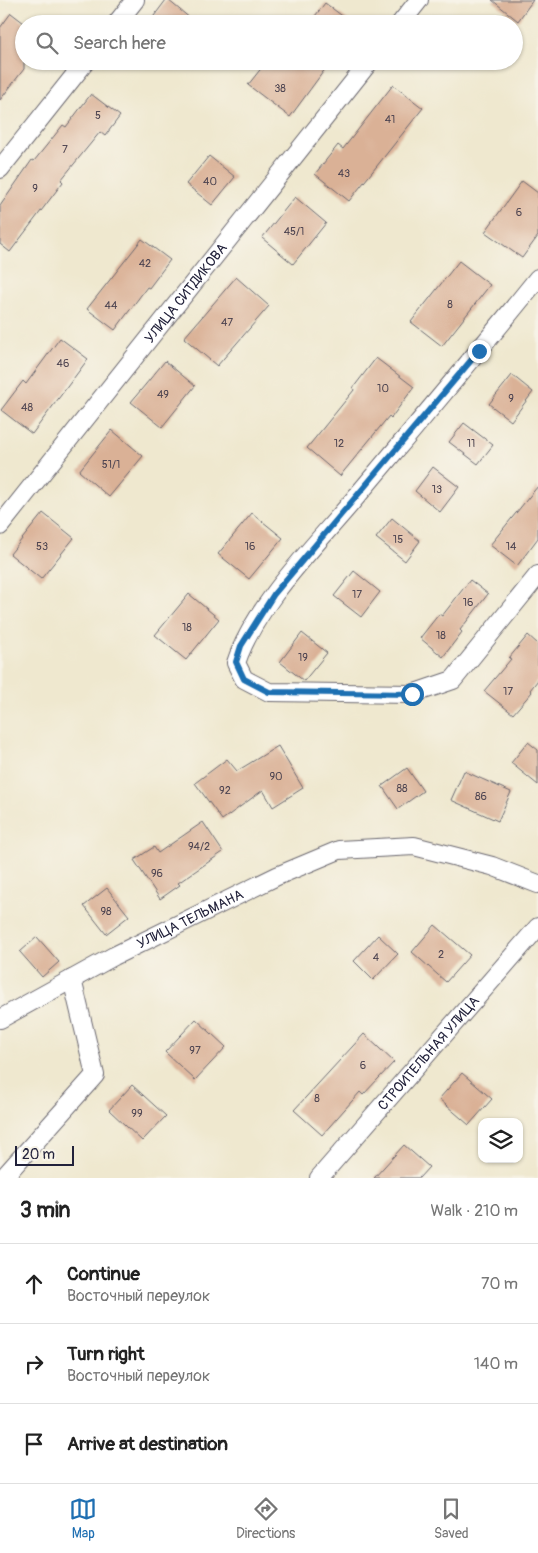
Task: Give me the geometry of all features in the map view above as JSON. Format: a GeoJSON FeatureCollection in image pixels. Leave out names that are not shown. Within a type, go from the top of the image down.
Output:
{"type":"FeatureCollection","features":[{"type":"Feature","properties":{"kind":"street"},"geometry":{"type":"LineString","coordinates":[[123,15],[135,0]]}},
{"type":"Feature","properties":{"kind":"street"},"geometry":{"type":"LineString","coordinates":[[407,15],[419,0]]}},
{"type":"Feature","properties":{"kind":"street"},"geometry":{"type":"LineString","coordinates":[[0,169],[79,70]]}},
{"type":"Feature","properties":{"kind":"street","name":"УЛИЦА СИТДИКОВА"},"geometry":{"type":"LineString","coordinates":[[0,526],[363,70]]}},
{"type":"Feature","properties":{"kind":"street"},"geometry":{"type":"LineString","coordinates":[[538,278],[479,351],[274,594],[241,646],[236,662],[244,679],[269,692],[412,694],[453,680],[538,575]]}},
{"type":"Feature","properties":{"kind":"street","name":"УЛИЦА ТЕЛЬМАНА"},"geometry":{"type":"LineString","coordinates":[[0,1019],[114,956],[268,880],[339,850],[414,846],[492,866],[538,884]]}},
{"type":"Feature","properties":{"kind":"street","name":"СТРОИТЕЛЬНАЯ УЛИЦА"},"geometry":{"type":"LineString","coordinates":[[319,1178],[538,927]]}},
{"type":"Feature","properties":{"kind":"street"},"geometry":{"type":"LineString","coordinates":[[3,1178],[95,1075],[72,979]]}},
{"type":"Feature","properties":{"kind":"building"},"geometry":{"type":"Polygon","coordinates":[[[168,0],[186,15],[155,15],[168,0]]]}},
{"type":"Feature","properties":{"kind":"building"},"geometry":{"type":"Polygon","coordinates":[[[492,0],[533,0],[522,15],[511,15],[492,0]]]}},
{"type":"Feature","properties":{"kind":"building"},"geometry":{"type":"Polygon","coordinates":[[[325,3],[341,15],[316,15],[325,3]]]}},
{"type":"Feature","properties":{"kind":"building"},"geometry":{"type":"Polygon","coordinates":[[[11,13],[15,16],[15,70],[23,70],[0,100],[0,28],[11,13]]]}},
{"type":"Feature","properties":{"kind":"building"},"geometry":{"type":"Polygon","coordinates":[[[260,70],[324,70],[290,117],[248,85],[260,70]]]}},
{"type":"Feature","properties":{"kind":"building"},"geometry":{"type":"Polygon","coordinates":[[[393,85],[423,108],[349,201],[315,174],[338,145],[343,149],[393,85]]]}},
{"type":"Feature","properties":{"kind":"building"},"geometry":{"type":"Polygon","coordinates":[[[91,94],[120,116],[105,136],[100,132],[61,180],[63,182],[10,252],[0,244],[0,206],[32,160],[34,161],[63,125],[66,127],[91,94]]]}},
{"type":"Feature","properties":{"kind":"building"},"geometry":{"type":"Polygon","coordinates":[[[209,156],[235,177],[212,205],[186,184],[209,156]]]}},
{"type":"Feature","properties":{"kind":"building"},"geometry":{"type":"Polygon","coordinates":[[[522,181],[538,193],[538,236],[522,258],[485,232],[522,181]]]}},
{"type":"Feature","properties":{"kind":"building"},"geometry":{"type":"Polygon","coordinates":[[[295,197],[326,223],[293,264],[262,238],[295,197]]]}},
{"type":"Feature","properties":{"kind":"building"},"geometry":{"type":"Polygon","coordinates":[[[142,239],[170,260],[115,330],[87,309],[142,239]]]}},
{"type":"Feature","properties":{"kind":"building"},"geometry":{"type":"Polygon","coordinates":[[[459,261],[490,285],[442,346],[411,322],[459,261]]]}},
{"type":"Feature","properties":{"kind":"building"},"geometry":{"type":"Polygon","coordinates":[[[236,277],[269,306],[217,366],[184,338],[236,277]]]}},
{"type":"Feature","properties":{"kind":"building"},"geometry":{"type":"Polygon","coordinates":[[[60,338],[88,359],[32,434],[1,410],[23,381],[26,384],[60,338]]]}},
{"type":"Feature","properties":{"kind":"building"},"geometry":{"type":"Polygon","coordinates":[[[376,358],[414,387],[391,418],[389,416],[340,476],[307,448],[354,390],[353,388],[376,358]]]}},
{"type":"Feature","properties":{"kind":"building"},"geometry":{"type":"Polygon","coordinates":[[[165,361],[195,386],[162,427],[131,402],[165,361]]]}},
{"type":"Feature","properties":{"kind":"building"},"geometry":{"type":"Polygon","coordinates":[[[512,375],[533,392],[511,421],[489,404],[512,375]]]}},
{"type":"Feature","properties":{"kind":"building"},"geometry":{"type":"Polygon","coordinates":[[[464,423],[493,445],[478,464],[449,442],[464,423]]]}},
{"type":"Feature","properties":{"kind":"building"},"geometry":{"type":"Polygon","coordinates":[[[112,430],[143,456],[109,497],[79,471],[112,430]]]}},
{"type":"Feature","properties":{"kind":"building"},"geometry":{"type":"Polygon","coordinates":[[[433,467],[459,487],[440,512],[415,491],[433,467]]]}},
{"type":"Feature","properties":{"kind":"building"},"geometry":{"type":"Polygon","coordinates":[[[538,486],[538,538],[517,566],[490,545],[538,486]]]}},
{"type":"Feature","properties":{"kind":"building"},"geometry":{"type":"Polygon","coordinates":[[[43,513],[74,538],[41,579],[10,554],[43,513]]]}},
{"type":"Feature","properties":{"kind":"building"},"geometry":{"type":"Polygon","coordinates":[[[252,513],[283,538],[249,579],[218,554],[252,513]]]}},
{"type":"Feature","properties":{"kind":"building"},"geometry":{"type":"Polygon","coordinates":[[[392,518],[420,541],[405,561],[376,538],[392,518]]]}},
{"type":"Feature","properties":{"kind":"building"},"geometry":{"type":"Polygon","coordinates":[[[354,571],[380,592],[361,617],[334,596],[354,571]]]}},
{"type":"Feature","properties":{"kind":"building"},"geometry":{"type":"Polygon","coordinates":[[[470,580],[488,594],[460,630],[462,632],[443,657],[420,638],[439,614],[442,616],[470,580]]]}},
{"type":"Feature","properties":{"kind":"building"},"geometry":{"type":"Polygon","coordinates":[[[189,594],[219,619],[186,660],[155,635],[189,594]]]}},
{"type":"Feature","properties":{"kind":"building"},"geometry":{"type":"Polygon","coordinates":[[[302,633],[327,653],[304,681],[280,662],[302,633]]]}},
{"type":"Feature","properties":{"kind":"building"},"geometry":{"type":"Polygon","coordinates":[[[528,635],[538,644],[538,680],[530,690],[532,692],[513,714],[484,691],[528,635]]]}},
{"type":"Feature","properties":{"kind":"building"},"geometry":{"type":"Polygon","coordinates":[[[528,742],[538,750],[538,785],[511,763],[528,742]]]}},
{"type":"Feature","properties":{"kind":"building"},"geometry":{"type":"Polygon","coordinates":[[[278,746],[303,788],[273,807],[263,790],[222,820],[195,783],[227,759],[237,771],[278,746]]]}},
{"type":"Feature","properties":{"kind":"building"},"geometry":{"type":"Polygon","coordinates":[[[407,768],[423,791],[398,809],[382,786],[407,768]]]}},
{"type":"Feature","properties":{"kind":"building"},"geometry":{"type":"Polygon","coordinates":[[[464,771],[511,792],[498,821],[451,800],[464,771]]]}},
{"type":"Feature","properties":{"kind":"building"},"geometry":{"type":"Polygon","coordinates":[[[203,822],[223,852],[178,883],[180,885],[160,899],[134,860],[154,847],[158,853],[203,822]]]}},
{"type":"Feature","properties":{"kind":"building"},"geometry":{"type":"Polygon","coordinates":[[[107,888],[129,916],[106,934],[84,906],[107,888]]]}},
{"type":"Feature","properties":{"kind":"building"},"geometry":{"type":"Polygon","coordinates":[[[435,925],[470,955],[446,982],[412,952],[435,925]]]}},
{"type":"Feature","properties":{"kind":"building"},"geometry":{"type":"Polygon","coordinates":[[[378,935],[398,954],[373,980],[354,961],[378,935]]]}},
{"type":"Feature","properties":{"kind":"building"},"geometry":{"type":"Polygon","coordinates":[[[37,937],[59,962],[42,977],[20,952],[37,937]]]}},
{"type":"Feature","properties":{"kind":"building"},"geometry":{"type":"Polygon","coordinates":[[[196,1019],[226,1047],[195,1080],[165,1052],[196,1019]]]}},
{"type":"Feature","properties":{"kind":"building"},"geometry":{"type":"Polygon","coordinates":[[[364,1034],[394,1062],[363,1095],[360,1092],[322,1135],[294,1110],[364,1034]]]}},
{"type":"Feature","properties":{"kind":"building"},"geometry":{"type":"Polygon","coordinates":[[[462,1073],[492,1099],[469,1125],[439,1099],[462,1073]]]}},
{"type":"Feature","properties":{"kind":"building"},"geometry":{"type":"Polygon","coordinates":[[[132,1085],[166,1116],[142,1141],[109,1110],[132,1085]]]}},
{"type":"Feature","properties":{"kind":"building"},"geometry":{"type":"Polygon","coordinates":[[[404,1145],[429,1167],[419,1178],[374,1178],[404,1145]]]}},
{"type":"Feature","properties":{"kind":"route"},"geometry":{"type":"LineString","coordinates":[[412,694],[269,692],[244,679],[236,662],[241,646],[274,594],[479,351]]}}]}
